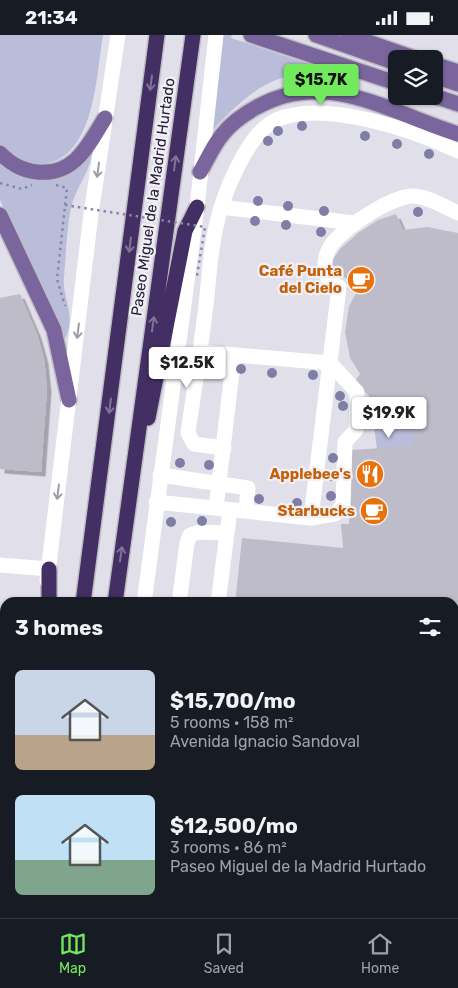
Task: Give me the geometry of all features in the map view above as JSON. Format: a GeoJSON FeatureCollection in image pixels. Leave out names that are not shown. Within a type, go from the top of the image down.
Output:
{"type":"FeatureCollection","features":[{"type":"Feature","properties":{"kind":"highway","name":"Paseo Miguel de la Madrid Hurtado"},"geometry":{"type":"LineString","coordinates":[[84,597],[157,35]]}},
{"type":"Feature","properties":{"kind":"highway","name":"Paseo Miguel de la Madrid Hurtado"},"geometry":{"type":"LineString","coordinates":[[116,597],[193,35]]}},
{"type":"Feature","properties":{"kind":"highway"},"geometry":{"type":"LineString","coordinates":[[130,495],[157,383],[171,299],[186,231],[197,207]]}},
{"type":"Feature","properties":{"kind":"highway"},"geometry":{"type":"LineString","coordinates":[[48,597],[49,569]]}},
{"type":"Feature","properties":{"kind":"main road"},"geometry":{"type":"LineString","coordinates":[[251,35],[388,80]]}},
{"type":"Feature","properties":{"kind":"main road"},"geometry":{"type":"LineString","coordinates":[[316,35],[388,60]]}},
{"type":"Feature","properties":{"kind":"main road"},"geometry":{"type":"LineString","coordinates":[[348,35],[391,50]]}},
{"type":"Feature","properties":{"kind":"main road"},"geometry":{"type":"LineString","coordinates":[[443,67],[458,72]]}},
{"type":"Feature","properties":{"kind":"main road"},"geometry":{"type":"LineString","coordinates":[[443,79],[458,84]]}},
{"type":"Feature","properties":{"kind":"main road"},"geometry":{"type":"LineString","coordinates":[[200,172],[222,134],[243,115],[274,97],[308,90],[344,93],[458,134]]}},
{"type":"Feature","properties":{"kind":"main road"},"geometry":{"type":"LineString","coordinates":[[443,99],[458,104]]}},
{"type":"Feature","properties":{"kind":"main road"},"geometry":{"type":"LineString","coordinates":[[0,153],[25,171],[51,173],[70,165],[86,149],[106,118]]}},
{"type":"Feature","properties":{"kind":"main road"},"geometry":{"type":"LineString","coordinates":[[0,215],[54,330],[69,400]]}},
{"type":"Feature","properties":{"kind":"street"},"geometry":{"type":"LineString","coordinates":[[45,597],[91,214],[118,35]]}},
{"type":"Feature","properties":{"kind":"street"},"geometry":{"type":"LineString","coordinates":[[145,597],[197,207],[216,35]]}},
{"type":"Feature","properties":{"kind":"street"},"geometry":{"type":"LineString","coordinates":[[224,448],[194,444],[188,433],[216,227],[221,207],[244,156],[258,136],[276,120],[294,115],[326,114],[358,117],[423,137],[458,151]]}},
{"type":"Feature","properties":{"kind":"street"},"geometry":{"type":"LineString","coordinates":[[311,519],[339,287],[328,281],[324,265],[328,249],[354,223],[380,207],[413,196],[458,213]]}},
{"type":"Feature","properties":{"kind":"street"},"geometry":{"type":"LineString","coordinates":[[221,207],[354,223]]}},
{"type":"Feature","properties":{"kind":"street"},"geometry":{"type":"LineString","coordinates":[[156,502],[311,519],[335,514],[343,505],[345,442],[356,430],[357,392],[330,363],[200,352]]}},
{"type":"Feature","properties":{"kind":"street"},"geometry":{"type":"LineString","coordinates":[[219,597],[227,533],[220,484],[234,355]]}},
{"type":"Feature","properties":{"kind":"street"},"geometry":{"type":"LineString","coordinates":[[321,437],[345,442]]}},
{"type":"Feature","properties":{"kind":"street"},"geometry":{"type":"LineString","coordinates":[[160,475],[248,488],[246,511]]}},
{"type":"Feature","properties":{"kind":"street"},"geometry":{"type":"LineString","coordinates":[[181,597],[187,543],[190,535],[199,532],[227,533]]}},
{"type":"Feature","properties":{"kind":"street"},"geometry":{"type":"LineString","coordinates":[[0,565],[49,569]]}},
{"type":"Feature","properties":{"kind":"path"},"geometry":{"type":"LineString","coordinates":[[67,313],[57,279],[65,205],[205,227],[197,276]]}},
{"type":"Feature","properties":{"kind":"shaded area"},"geometry":{"type":"Polygon","coordinates":[[[0,35],[103,35],[90,113],[83,131],[73,147],[60,158],[43,164],[31,164],[19,160],[0,144],[0,35]]]}},
{"type":"Feature","properties":{"kind":"shaded area"},"geometry":{"type":"Polygon","coordinates":[[[220,35],[232,35],[231,38],[309,64],[306,73],[291,75],[277,80],[252,93],[209,134],[220,35]]]}},
{"type":"Feature","properties":{"kind":"shaded area"},"geometry":{"type":"Polygon","coordinates":[[[92,151],[87,170],[75,194],[69,217],[64,285],[70,321],[66,337],[62,338],[0,200],[0,165],[26,178],[38,179],[59,173],[92,151]]]}},
{"type":"Feature","properties":{"kind":"shaded area"},"geometry":{"type":"Polygon","coordinates":[[[370,396],[391,408],[414,412],[414,446],[377,449],[370,396]]]}},
{"type":"Feature","properties":{"kind":"building"},"geometry":{"type":"Polygon","coordinates":[[[396,214],[403,230],[427,227],[458,233],[458,597],[236,597],[242,538],[343,548],[341,524],[349,524],[352,450],[414,446],[414,412],[391,408],[370,396],[354,382],[360,374],[350,358],[345,332],[349,306],[360,286],[329,265],[340,249],[358,233],[378,220],[396,214]]]}},
{"type":"Feature","properties":{"kind":"building"},"geometry":{"type":"Polygon","coordinates":[[[20,294],[37,334],[44,359],[47,388],[41,472],[0,469],[0,298],[20,294]]]}},
{"type":"Feature","properties":{"kind":"place","name":"Café Punta del Cielo"},"geometry":{"type":"Point","coordinates":[361,280]}},
{"type":"Feature","properties":{"kind":"place","name":"Applebee's"},"geometry":{"type":"Point","coordinates":[370,474]}},
{"type":"Feature","properties":{"kind":"place","name":"Starbucks"},"geometry":{"type":"Point","coordinates":[374,511]}}]}
